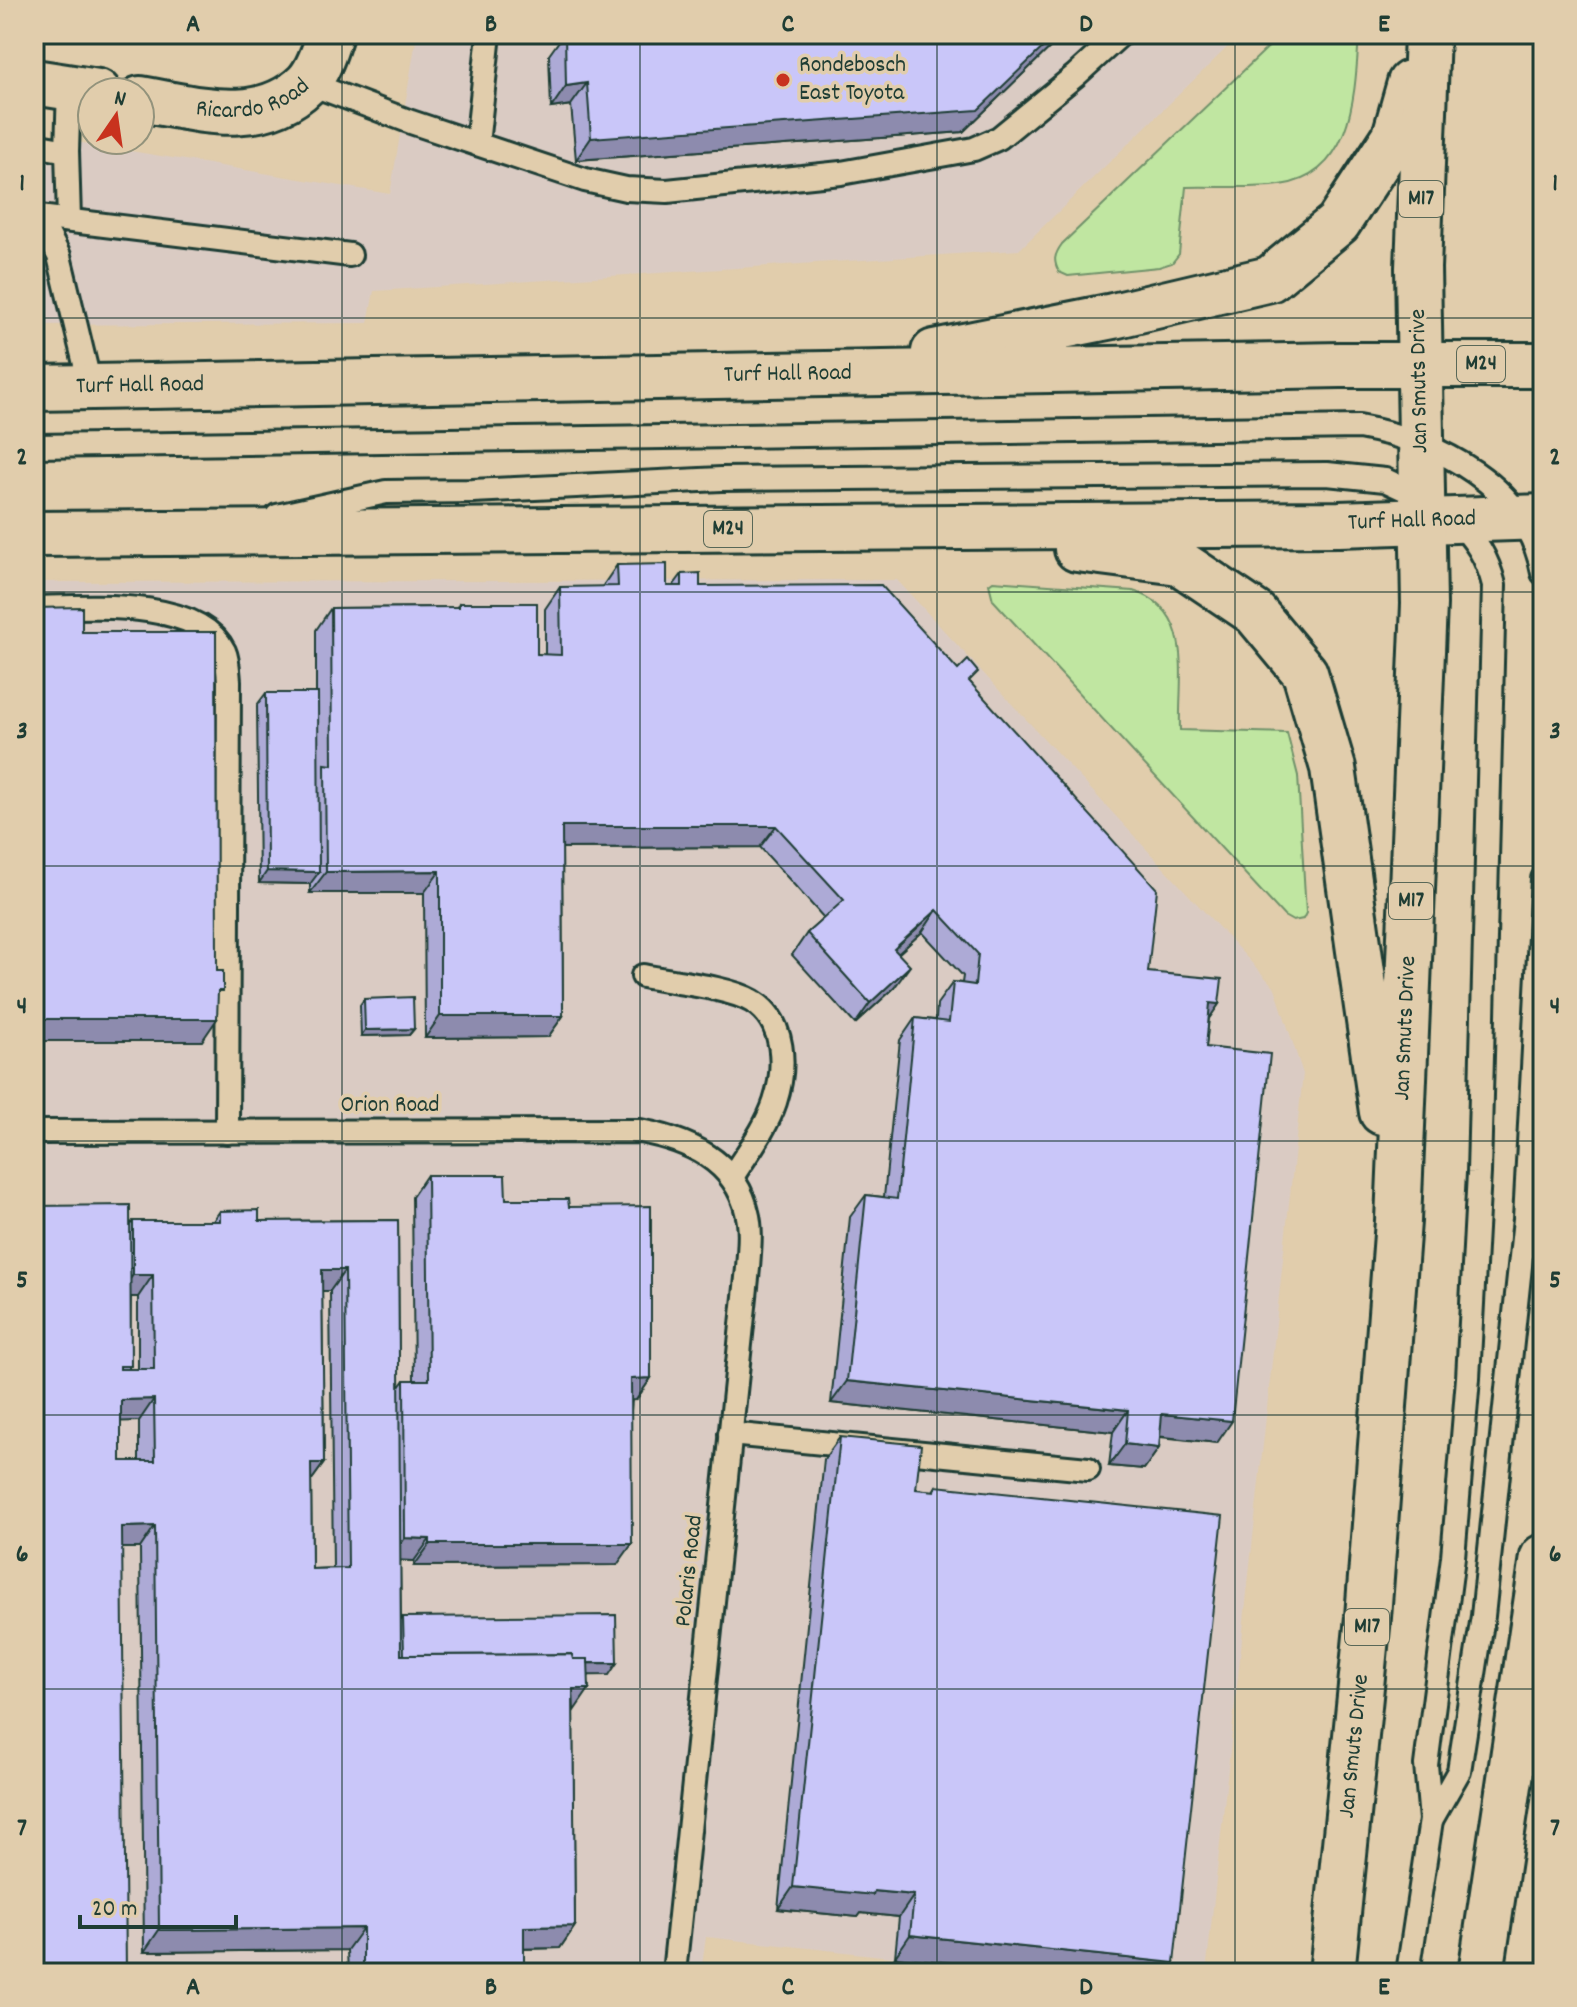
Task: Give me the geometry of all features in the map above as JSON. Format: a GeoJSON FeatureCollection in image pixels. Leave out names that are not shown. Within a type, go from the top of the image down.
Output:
{"type":"FeatureCollection","features":[{"type":"Feature","properties":{"kind":"main road","name":"Ricardo Road"},"geometry":{"type":"LineString","coordinates":[[156,101],[240,113],[259,110],[286,99],[308,83],[330,34]]}},
{"type":"Feature","properties":{"kind":"main road","name":"Jan Smuts Drive"},"geometry":{"type":"LineString","coordinates":[[1332,1973],[1368,1617],[1398,1221],[1424,604],[1434,513],[1421,444],[1418,268],[1426,34]]}},
{"type":"Feature","properties":{"kind":"main road"},"geometry":{"type":"LineString","coordinates":[[826,374],[1113,316],[1270,279],[1338,223],[1395,136],[1426,34]]}},
{"type":"Feature","properties":{"kind":"main road","name":"Turf Hall Road"},"geometry":{"type":"LineString","coordinates":[[34,388],[1420,364],[1543,365]]}},
{"type":"Feature","properties":{"kind":"main road","name":"Turf Hall Road"},"geometry":{"type":"LineString","coordinates":[[34,534],[905,528],[1434,513],[1531,518]]}},
{"type":"Feature","properties":{"kind":"main road"},"geometry":{"type":"LineString","coordinates":[[905,528],[1179,562],[1255,613],[1305,673],[1333,768],[1398,1221]]}},
{"type":"Feature","properties":{"kind":"main road"},"geometry":{"type":"LineString","coordinates":[[1481,1973],[1543,1557]]}},
{"type":"Feature","properties":{"kind":"lane"},"geometry":{"type":"LineString","coordinates":[[477,144],[489,34]]}},
{"type":"Feature","properties":{"kind":"lane"},"geometry":{"type":"LineString","coordinates":[[308,83],[585,180],[626,189],[667,191],[841,173],[974,149],[999,138],[1121,34]]}},
{"type":"Feature","properties":{"kind":"lane"},"geometry":{"type":"LineString","coordinates":[[67,87],[69,220]]}},
{"type":"Feature","properties":{"kind":"lane"},"geometry":{"type":"LineString","coordinates":[[34,145],[67,151]]}},
{"type":"Feature","properties":{"kind":"lane"},"geometry":{"type":"LineString","coordinates":[[91,389],[59,256],[39,217],[350,255]]}},
{"type":"Feature","properties":{"kind":"lane"},"geometry":{"type":"LineString","coordinates":[[34,446],[1359,427],[1394,433],[1451,456],[1476,472],[1531,518],[1532,540],[1543,573]]}},
{"type":"Feature","properties":{"kind":"lane"},"geometry":{"type":"LineString","coordinates":[[199,532],[386,492],[721,479],[1327,474],[1385,480],[1480,545],[1494,585],[1494,605],[1476,1236],[1453,1557],[1426,1765],[1431,1820],[1408,1973]]}},
{"type":"Feature","properties":{"kind":"lane"},"geometry":{"type":"LineString","coordinates":[[34,608],[102,607],[164,612],[209,632],[224,650],[229,681],[227,1132]]}},
{"type":"Feature","properties":{"kind":"lane"},"geometry":{"type":"LineString","coordinates":[[1431,1820],[1459,1771],[1485,1601],[1525,1219],[1543,879]]}},
{"type":"Feature","properties":{"kind":"lane"},"geometry":{"type":"LineString","coordinates":[[643,976],[750,999],[762,1008],[777,1030],[781,1064],[775,1102],[732,1177]]}},
{"type":"Feature","properties":{"kind":"lane","name":"Orion Road"},"geometry":{"type":"LineString","coordinates":[[34,1132],[640,1131],[666,1136],[695,1147],[732,1177]]}},
{"type":"Feature","properties":{"kind":"lane","name":"Polaris Road"},"geometry":{"type":"LineString","coordinates":[[674,1973],[749,1244],[748,1215],[732,1177]]}},
{"type":"Feature","properties":{"kind":"lane"},"geometry":{"type":"LineString","coordinates":[[730,1434],[1088,1469]]}},
{"type":"Feature","properties":{"kind":"shaded area"},"geometry":{"type":"Polygon","coordinates":[[[417,34],[1241,34],[1019,250],[374,291],[368,323],[34,325],[34,135],[76,142],[76,156],[156,155],[390,194],[417,34]]]}},
{"type":"Feature","properties":{"kind":"shaded area"},"geometry":{"type":"Polygon","coordinates":[[[897,580],[1275,988],[1303,1074],[1206,1973],[1039,1973],[706,1937],[701,1973],[34,1973],[34,582],[897,580]]]}},
{"type":"Feature","properties":{"kind":"green space"},"geometry":{"type":"Polygon","coordinates":[[[1282,34],[1359,34],[1352,105],[1346,128],[1323,165],[1304,178],[1280,185],[1186,187],[1179,254],[1172,263],[1068,276],[1059,272],[1055,258],[1062,244],[1282,34]]]}},
{"type":"Feature","properties":{"kind":"green space"},"geometry":{"type":"Polygon","coordinates":[[[993,581],[1133,591],[1153,600],[1167,613],[1179,648],[1180,730],[1287,733],[1298,776],[1306,913],[1303,919],[1293,921],[1284,916],[993,600],[989,584],[993,581]]]}},
{"type":"Feature","properties":{"kind":"building","name":"Rondebosch East Toyota"},"geometry":{"type":"Polygon","coordinates":[[[565,34],[1057,34],[978,110],[591,138],[587,83],[566,86],[565,34]]]}},
{"type":"Feature","properties":{"kind":"building"},"geometry":{"type":"Polygon","coordinates":[[[667,564],[667,586],[682,586],[682,574],[700,573],[700,586],[881,585],[958,670],[968,660],[978,672],[969,681],[1157,889],[1148,972],[1222,979],[1219,1004],[1210,1003],[1206,1047],[1270,1054],[1232,1421],[1162,1414],[1159,1448],[1125,1444],[1128,1410],[847,1381],[866,1195],[897,1199],[915,1018],[949,1022],[953,982],[975,985],[978,954],[937,910],[894,949],[910,966],[870,1003],[807,933],[844,900],[776,826],[562,826],[563,1016],[440,1016],[440,871],[326,872],[325,764],[332,765],[331,608],[537,603],[537,654],[561,655],[560,587],[618,586],[617,565],[667,564]]]}},
{"type":"Feature","properties":{"kind":"building"},"geometry":{"type":"Polygon","coordinates":[[[82,607],[82,632],[216,632],[217,971],[223,971],[223,991],[218,991],[217,1019],[34,1019],[34,608],[82,607]]]}},
{"type":"Feature","properties":{"kind":"building"},"geometry":{"type":"Polygon","coordinates":[[[266,693],[318,693],[319,872],[267,871],[266,693]]]}},
{"type":"Feature","properties":{"kind":"building"},"geometry":{"type":"Polygon","coordinates":[[[413,997],[414,1029],[365,1030],[364,999],[413,997]]]}},
{"type":"Feature","properties":{"kind":"building"},"geometry":{"type":"Polygon","coordinates":[[[427,1175],[505,1175],[506,1199],[568,1199],[569,1207],[651,1206],[651,1378],[631,1379],[632,1544],[430,1544],[430,1539],[405,1538],[404,1380],[429,1380],[427,1175]]]}},
{"type":"Feature","properties":{"kind":"building"},"geometry":{"type":"Polygon","coordinates":[[[130,1205],[131,1366],[120,1366],[120,1369],[154,1369],[153,1275],[133,1275],[133,1221],[220,1221],[220,1211],[259,1210],[259,1221],[398,1220],[401,1655],[572,1654],[573,1659],[588,1659],[589,1689],[573,1689],[575,1926],[524,1927],[524,1973],[363,1973],[363,1928],[159,1930],[155,1526],[122,1527],[126,1973],[34,1973],[34,1206],[130,1205]],[[322,1270],[324,1463],[311,1463],[312,1569],[348,1568],[345,1270],[322,1270]],[[154,1399],[121,1400],[121,1461],[155,1461],[154,1399]]]}},
{"type":"Feature","properties":{"kind":"building"},"geometry":{"type":"Polygon","coordinates":[[[840,1437],[921,1445],[916,1489],[935,1491],[936,1486],[1223,1516],[1174,1963],[910,1935],[914,1895],[874,1891],[873,1895],[793,1887],[840,1437]]]}},
{"type":"Feature","properties":{"kind":"building"},"geometry":{"type":"Polygon","coordinates":[[[616,1615],[617,1663],[588,1663],[588,1659],[573,1659],[572,1654],[404,1655],[403,1617],[616,1615]]]}},
{"type":"Feature","properties":{"kind":"place","name":"Rondebosch East Toyota"},"geometry":{"type":"Point","coordinates":[783,80]}}]}
